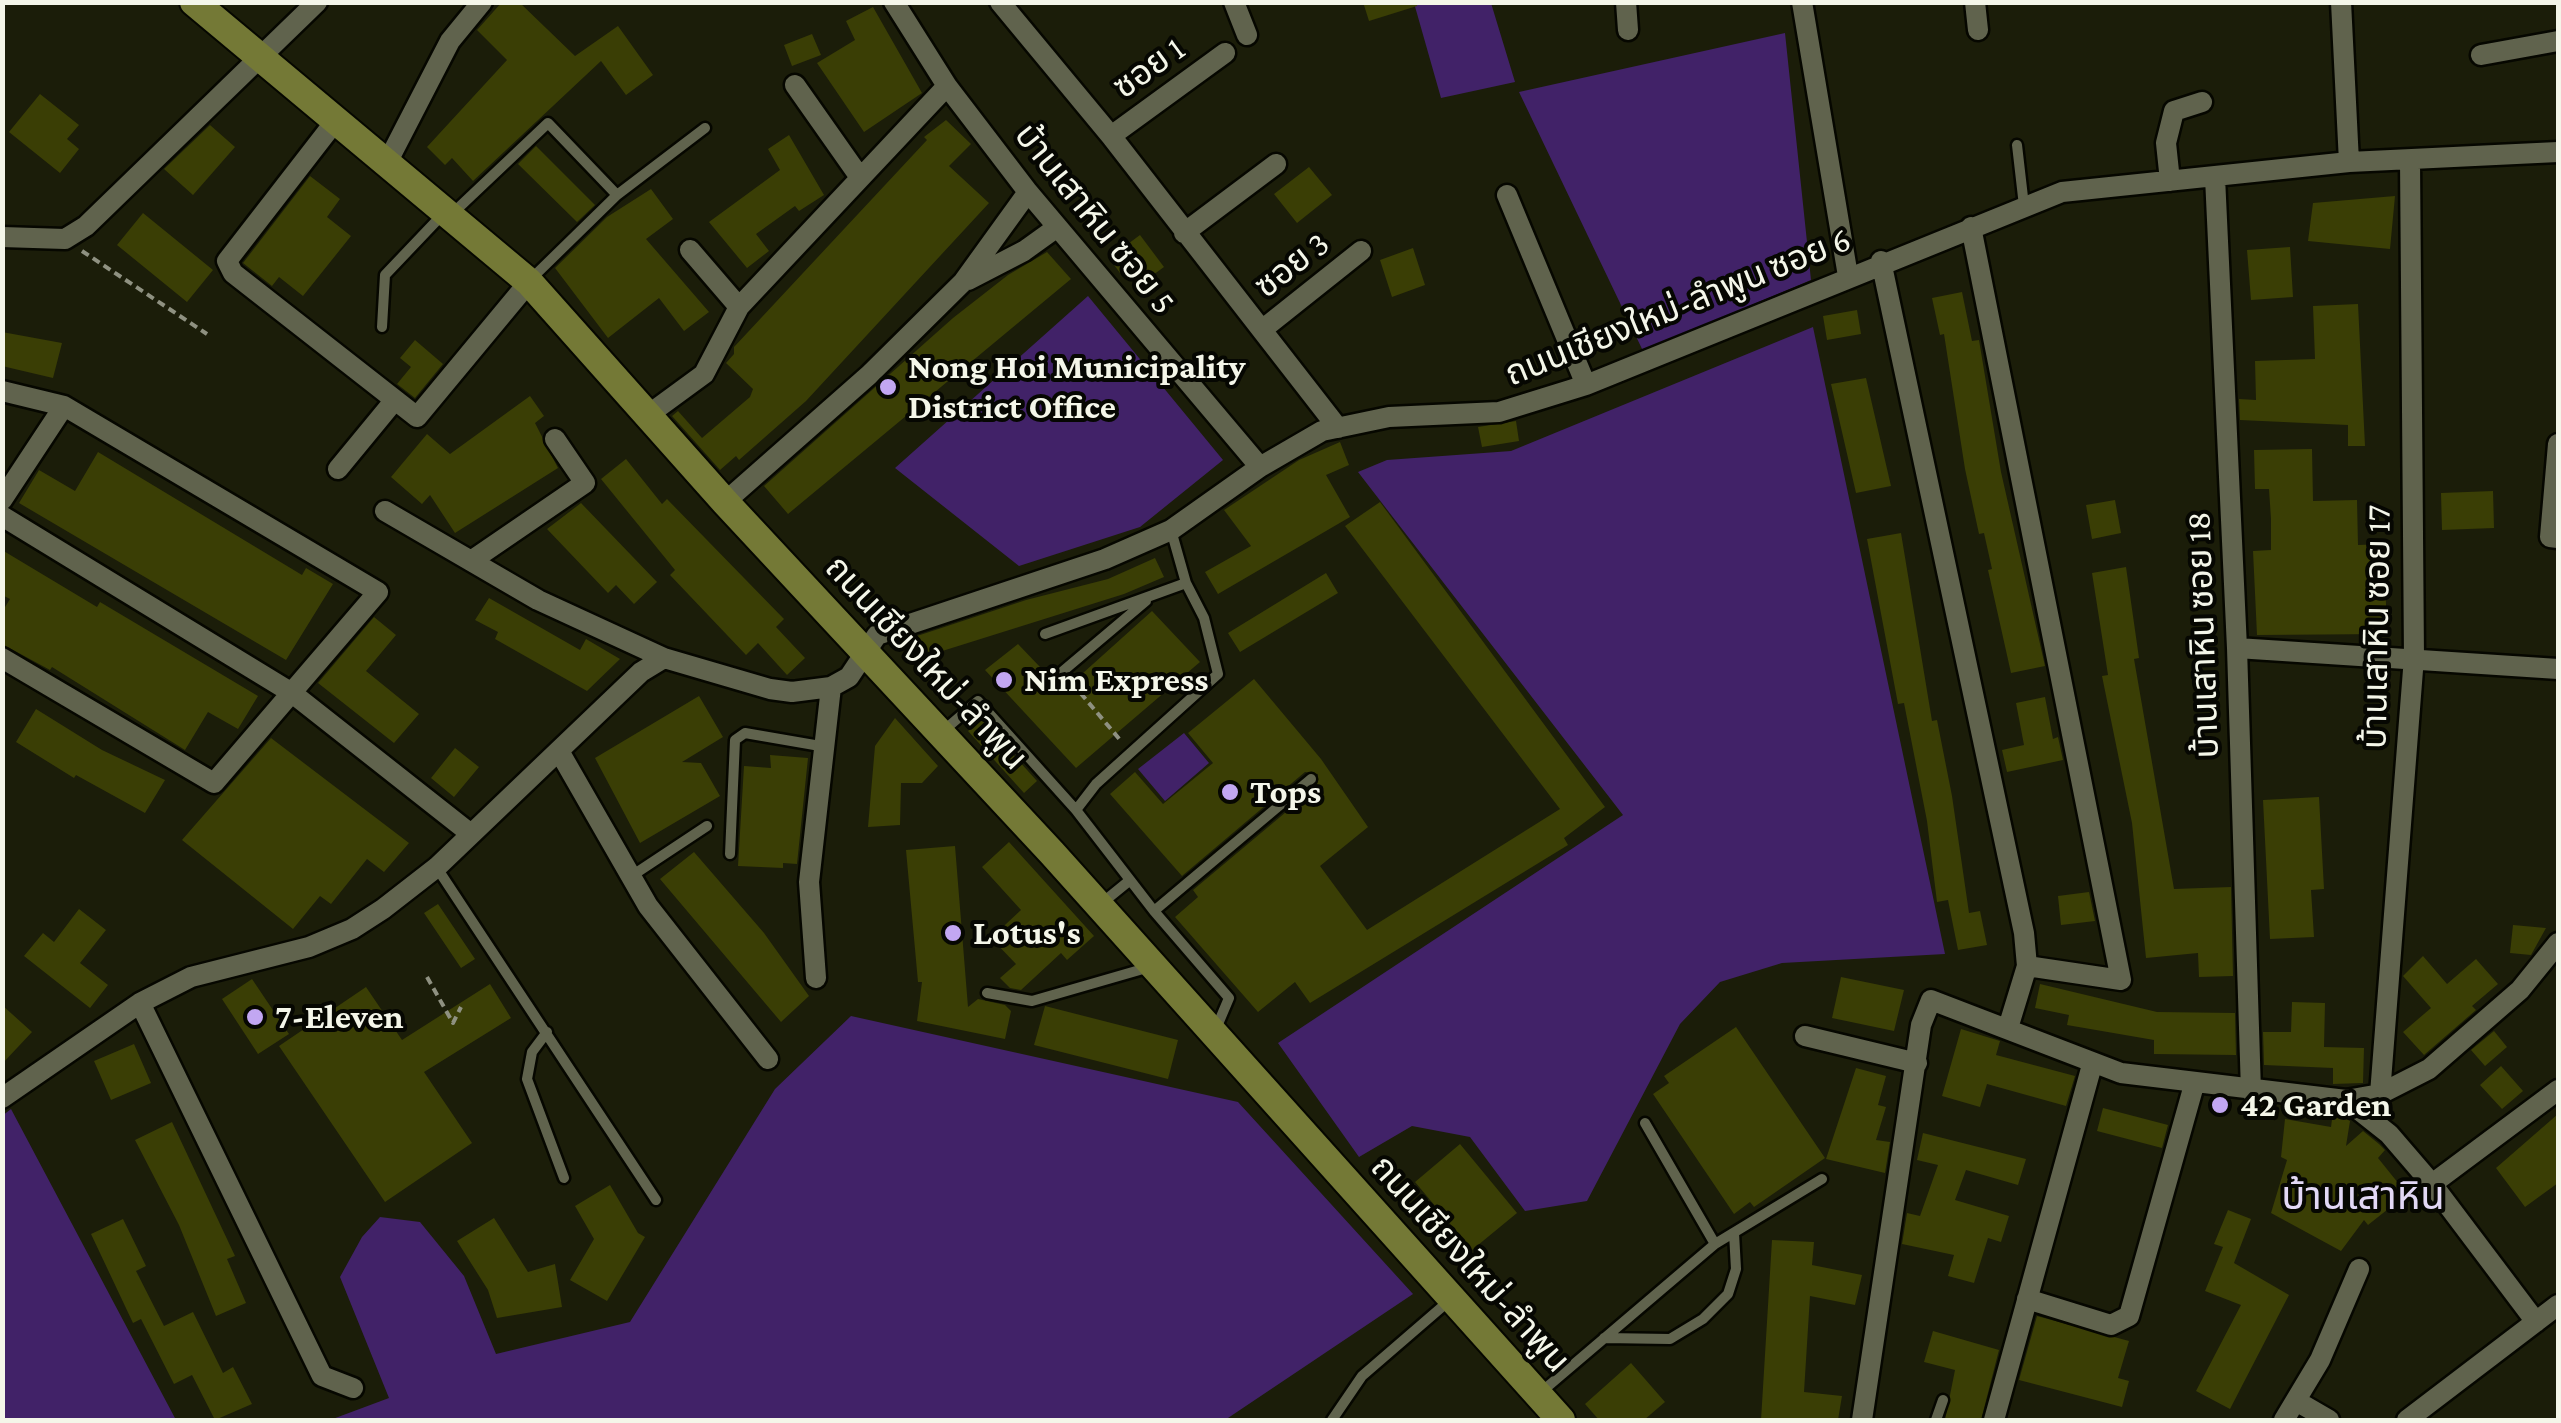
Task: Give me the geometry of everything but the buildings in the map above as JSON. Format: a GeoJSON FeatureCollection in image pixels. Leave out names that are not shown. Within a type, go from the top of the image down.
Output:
{"type":"FeatureCollection","features":[{"type":"Feature","properties":{"kind":"main road","name":"ถนนเชียงใหม่-ลำพูน"},"geometry":{"type":"LineString","coordinates":[[194,2],[450,211],[528,282],[725,502],[941,732],[1560,1420]]}},
{"type":"Feature","properties":{"kind":"street"},"geometry":{"type":"LineString","coordinates":[[2,237],[64,239],[86,226],[317,2]]}},
{"type":"Feature","properties":{"kind":"street"},"geometry":{"type":"LineString","coordinates":[[388,161],[450,41],[482,2]]}},
{"type":"Feature","properties":{"kind":"street","name":"บ้านเสาหิน ซอย 5"},"geometry":{"type":"LineString","coordinates":[[894,2],[947,86],[1056,228],[1260,468]]}},
{"type":"Feature","properties":{"kind":"street"},"geometry":{"type":"LineString","coordinates":[[1000,2],[1111,136],[1338,428]]}},
{"type":"Feature","properties":{"kind":"street"},"geometry":{"type":"LineString","coordinates":[[1234,2],[1247,35]]}},
{"type":"Feature","properties":{"kind":"street"},"geometry":{"type":"LineString","coordinates":[[1626,2],[1628,30]]}},
{"type":"Feature","properties":{"kind":"street"},"geometry":{"type":"LineString","coordinates":[[1802,2],[1848,276]]}},
{"type":"Feature","properties":{"kind":"street"},"geometry":{"type":"LineString","coordinates":[[1975,2],[1978,30]]}},
{"type":"Feature","properties":{"kind":"street"},"geometry":{"type":"LineString","coordinates":[[2341,2],[2350,162]]}},
{"type":"Feature","properties":{"kind":"street"},"geometry":{"type":"LineString","coordinates":[[2482,55],[2558,41]]}},
{"type":"Feature","properties":{"kind":"street","name":"ซอย 1"},"geometry":{"type":"LineString","coordinates":[[1111,136],[1225,53]]}},
{"type":"Feature","properties":{"kind":"street"},"geometry":{"type":"LineString","coordinates":[[795,85],[860,176]]}},
{"type":"Feature","properties":{"kind":"street"},"geometry":{"type":"LineString","coordinates":[[648,416],[704,374],[738,307],[947,86]]}},
{"type":"Feature","properties":{"kind":"street"},"geometry":{"type":"LineString","coordinates":[[2170,181],[2166,143],[2174,111],[2202,102]]}},
{"type":"Feature","properties":{"kind":"street"},"geometry":{"type":"LineString","coordinates":[[337,119],[226,262],[232,274],[417,417],[528,282]]}},
{"type":"Feature","properties":{"kind":"street","name":"ถนนเชียงใหม่-ลำพูน ซอย 6"},"geometry":{"type":"LineString","coordinates":[[831,687],[849,677],[868,655],[877,635],[1105,560],[1171,530],[1260,468],[1322,431],[1389,417],[1499,412],[1586,385],[1881,262],[2062,192],[2350,162],[2558,152]]}},
{"type":"Feature","properties":{"kind":"street","name":"บ้านเสาหิน ซอย 17"},"geometry":{"type":"LineString","coordinates":[[2380,1094],[2414,657],[2410,160]]}},
{"type":"Feature","properties":{"kind":"street"},"geometry":{"type":"LineString","coordinates":[[1184,234],[1276,164]]}},
{"type":"Feature","properties":{"kind":"street","name":"บ้านเสาหิน ซอย 18"},"geometry":{"type":"LineString","coordinates":[[2215,178],[2237,648],[2250,1091]]}},
{"type":"Feature","properties":{"kind":"street"},"geometry":{"type":"LineString","coordinates":[[725,502],[869,374],[963,282],[1028,192]]}},
{"type":"Feature","properties":{"kind":"street"},"geometry":{"type":"LineString","coordinates":[[1508,195],[1586,385]]}},
{"type":"Feature","properties":{"kind":"street"},"geometry":{"type":"LineString","coordinates":[[1971,227],[2121,980],[2027,966]]}},
{"type":"Feature","properties":{"kind":"street"},"geometry":{"type":"LineString","coordinates":[[963,282],[1024,251],[1056,228]]}},
{"type":"Feature","properties":{"kind":"street"},"geometry":{"type":"LineString","coordinates":[[690,250],[738,307]]}},
{"type":"Feature","properties":{"kind":"street","name":"ซอย 3"},"geometry":{"type":"LineString","coordinates":[[1263,329],[1361,252]]}},
{"type":"Feature","properties":{"kind":"street"},"geometry":{"type":"LineString","coordinates":[[1881,262],[2024,933],[2027,966],[2008,1028]]}},
{"type":"Feature","properties":{"kind":"street"},"geometry":{"type":"LineString","coordinates":[[2,391],[64,406],[378,592],[214,783],[2,658]]}},
{"type":"Feature","properties":{"kind":"street"},"geometry":{"type":"LineString","coordinates":[[338,469],[394,401]]}},
{"type":"Feature","properties":{"kind":"street"},"geometry":{"type":"LineString","coordinates":[[2,500],[64,406]]}},
{"type":"Feature","properties":{"kind":"street"},"geometry":{"type":"LineString","coordinates":[[472,561],[585,484],[555,439]]}},
{"type":"Feature","properties":{"kind":"street"},"geometry":{"type":"LineString","coordinates":[[2554,538],[2558,444]]}},
{"type":"Feature","properties":{"kind":"street"},"geometry":{"type":"LineString","coordinates":[[385,512],[538,600],[664,658],[770,689],[792,692],[831,687],[809,882],[816,978]]}},
{"type":"Feature","properties":{"kind":"street"},"geometry":{"type":"LineString","coordinates":[[2,516],[292,693],[471,834]]}},
{"type":"Feature","properties":{"kind":"street"},"geometry":{"type":"LineString","coordinates":[[2237,648],[2558,669]]}},
{"type":"Feature","properties":{"kind":"street"},"geometry":{"type":"LineString","coordinates":[[2,1098],[140,1004],[192,978],[309,947],[352,928],[437,867],[641,672],[664,658]]}},
{"type":"Feature","properties":{"kind":"street"},"geometry":{"type":"LineString","coordinates":[[559,751],[630,877],[768,1059]]}},
{"type":"Feature","properties":{"kind":"street"},"geometry":{"type":"LineString","coordinates":[[1862,1420],[1924,1010],[1931,1000],[2092,1065],[2194,1085],[2346,1100],[2380,1094],[2429,1069],[2520,990],[2558,943]]}},
{"type":"Feature","properties":{"kind":"street"},"geometry":{"type":"LineString","coordinates":[[140,1004],[322,1376],[352,1388]]}},
{"type":"Feature","properties":{"kind":"street"},"geometry":{"type":"LineString","coordinates":[[1805,1036],[1917,1063]]}},
{"type":"Feature","properties":{"kind":"street"},"geometry":{"type":"LineString","coordinates":[[1994,1420],[2092,1065]]}},
{"type":"Feature","properties":{"kind":"street"},"geometry":{"type":"LineString","coordinates":[[2027,1299],[2110,1325],[2128,1316],[2194,1085]]}},
{"type":"Feature","properties":{"kind":"street"},"geometry":{"type":"LineString","coordinates":[[2432,1184],[2558,1090]]}},
{"type":"Feature","properties":{"kind":"street"},"geometry":{"type":"LineString","coordinates":[[2346,1100],[2388,1134],[2432,1184],[2536,1322]]}},
{"type":"Feature","properties":{"kind":"street"},"geometry":{"type":"LineString","coordinates":[[2284,1420],[2298,1402],[2359,1269]]}},
{"type":"Feature","properties":{"kind":"street"},"geometry":{"type":"LineString","coordinates":[[2407,1420],[2558,1305]]}},
{"type":"Feature","properties":{"kind":"street"},"geometry":{"type":"LineString","coordinates":[[2298,1402],[2329,1420]]}},
{"type":"Feature","properties":{"kind":"lane"},"geometry":{"type":"LineString","coordinates":[[382,327],[384,276],[548,123],[617,195]]}},
{"type":"Feature","properties":{"kind":"lane"},"geometry":{"type":"LineString","coordinates":[[528,282],[617,195],[705,128]]}},
{"type":"Feature","properties":{"kind":"lane"},"geometry":{"type":"LineString","coordinates":[[2017,146],[2024,206]]}},
{"type":"Feature","properties":{"kind":"lane"},"geometry":{"type":"LineString","coordinates":[[1076,810],[1096,784],[1218,674],[1204,618],[1186,583],[1171,530]]}},
{"type":"Feature","properties":{"kind":"lane"},"geometry":{"type":"LineString","coordinates":[[1045,634],[1186,583]]}},
{"type":"Feature","properties":{"kind":"lane"},"geometry":{"type":"LineString","coordinates":[[1063,672],[1155,594]]}},
{"type":"Feature","properties":{"kind":"lane"},"geometry":{"type":"LineString","coordinates":[[941,732],[978,701],[1076,810],[1154,911],[1229,998],[1214,1034]]}},
{"type":"Feature","properties":{"kind":"lane"},"geometry":{"type":"LineString","coordinates":[[730,854],[735,740],[745,733],[827,747]]}},
{"type":"Feature","properties":{"kind":"lane"},"geometry":{"type":"LineString","coordinates":[[1154,911],[1310,780]]}},
{"type":"Feature","properties":{"kind":"lane"},"geometry":{"type":"LineString","coordinates":[[630,877],[708,826]]}},
{"type":"Feature","properties":{"kind":"lane"},"geometry":{"type":"LineString","coordinates":[[437,867],[656,1200]]}},
{"type":"Feature","properties":{"kind":"lane"},"geometry":{"type":"LineString","coordinates":[[1097,906],[1129,880]]}},
{"type":"Feature","properties":{"kind":"lane"},"geometry":{"type":"LineString","coordinates":[[987,993],[1032,1001],[1151,967]]}},
{"type":"Feature","properties":{"kind":"lane"},"geometry":{"type":"LineString","coordinates":[[548,1032],[532,1052],[527,1079],[564,1178]]}},
{"type":"Feature","properties":{"kind":"lane"},"geometry":{"type":"LineString","coordinates":[[1645,1123],[1715,1244]]}},
{"type":"Feature","properties":{"kind":"lane"},"geometry":{"type":"LineString","coordinates":[[1538,1395],[1715,1244],[1822,1179]]}},
{"type":"Feature","properties":{"kind":"lane"},"geometry":{"type":"LineString","coordinates":[[1604,1338],[1670,1339],[1703,1319],[1728,1294],[1736,1269],[1734,1234]]}},
{"type":"Feature","properties":{"kind":"lane"},"geometry":{"type":"LineString","coordinates":[[1332,1420],[1362,1376],[1451,1299]]}},
{"type":"Feature","properties":{"kind":"lane"},"geometry":{"type":"LineString","coordinates":[[1936,1420],[1943,1400]]}},
{"type":"Feature","properties":{"kind":"path"},"geometry":{"type":"LineString","coordinates":[[64,239],[207,334]]}},
{"type":"Feature","properties":{"kind":"path"},"geometry":{"type":"LineString","coordinates":[[1063,672],[1131,753]]}},
{"type":"Feature","properties":{"kind":"path"},"geometry":{"type":"LineString","coordinates":[[427,977],[453,1023],[461,1007]]}},
{"type":"Feature","properties":{"kind":"shaded area"},"geometry":{"type":"Polygon","coordinates":[[[1414,3],[1491,3],[1515,82],[1441,98],[1414,3]]]}},
{"type":"Feature","properties":{"kind":"shaded area"},"geometry":{"type":"Polygon","coordinates":[[[1785,33],[1811,280],[1643,351],[1519,92],[1785,33]]]}},
{"type":"Feature","properties":{"kind":"shaded area"},"geometry":{"type":"Polygon","coordinates":[[[1088,296],[1223,460],[1140,527],[1019,566],[895,468],[1088,296]]]}},
{"type":"Feature","properties":{"kind":"shaded area"},"geometry":{"type":"Polygon","coordinates":[[[1813,327],[1945,954],[1782,963],[1720,982],[1680,1024],[1587,1201],[1525,1211],[1470,1137],[1412,1126],[1359,1157],[1278,1043],[1623,815],[1358,472],[1387,460],[1511,451],[1813,327]]]}},
{"type":"Feature","properties":{"kind":"shaded area"},"geometry":{"type":"Polygon","coordinates":[[[1184,733],[1209,763],[1165,801],[1138,769],[1184,733]]]}},
{"type":"Feature","properties":{"kind":"shaded area"},"geometry":{"type":"Polygon","coordinates":[[[851,1016],[1238,1102],[1413,1294],[1225,1420],[330,1420],[389,1398],[340,1277],[362,1237],[380,1217],[420,1222],[464,1276],[496,1354],[630,1322],[775,1089],[851,1016]]]}},
{"type":"Feature","properties":{"kind":"shaded area"},"geometry":{"type":"Polygon","coordinates":[[[11,1109],[176,1420],[3,1420],[2,1116],[11,1109]]]}},
{"type":"Feature","properties":{"kind":"place","name":"Nong Hoi Municipality District Office"},"geometry":{"type":"Point","coordinates":[888,387]}},
{"type":"Feature","properties":{"kind":"place","name":"Nim Express"},"geometry":{"type":"Point","coordinates":[1004,680]}},
{"type":"Feature","properties":{"kind":"place","name":"Tops"},"geometry":{"type":"Point","coordinates":[1230,792]}},
{"type":"Feature","properties":{"kind":"place","name":"Lotus's"},"geometry":{"type":"Point","coordinates":[953,933]}},
{"type":"Feature","properties":{"kind":"place","name":"7-Eleven"},"geometry":{"type":"Point","coordinates":[255,1017]}},
{"type":"Feature","properties":{"kind":"place","name":"42 Garden"},"geometry":{"type":"Point","coordinates":[2220,1105]}},
{"type":"Feature","properties":{"kind":"district","name":"บ้านเสาหิน"},"geometry":{"type":"Point","coordinates":[2363,1197]}}]}
